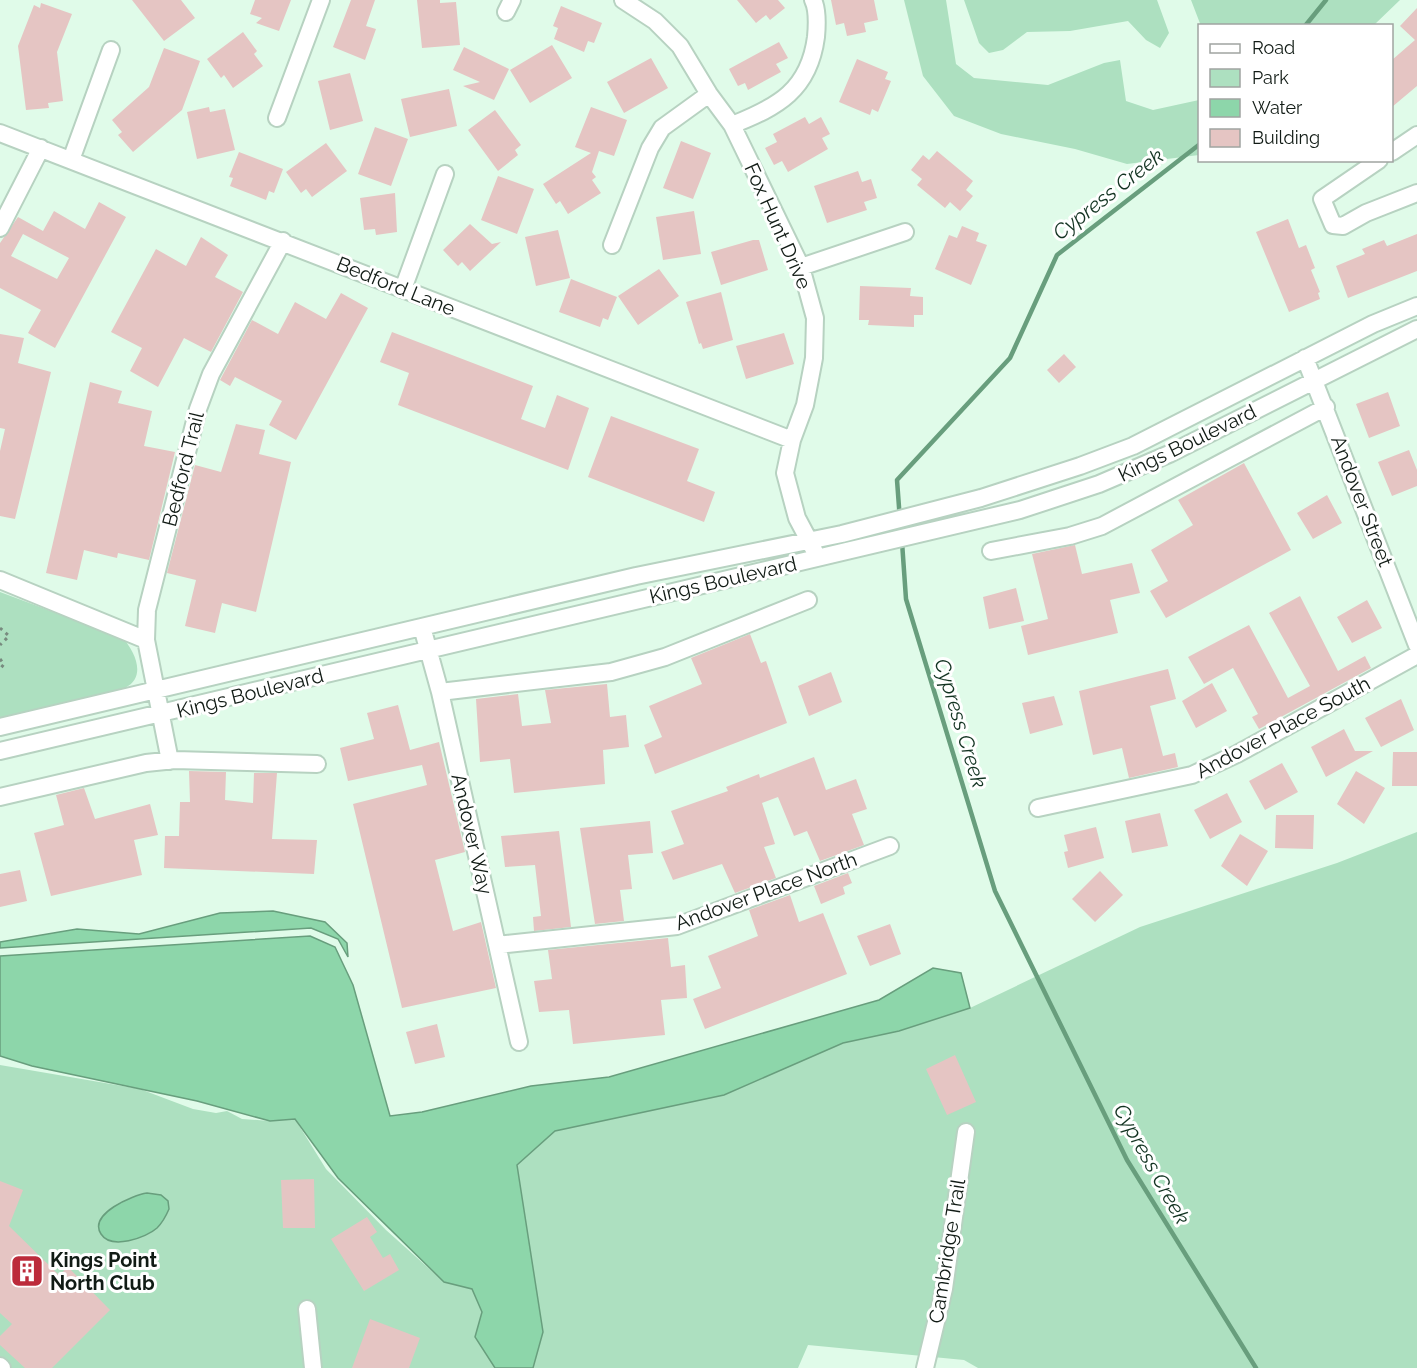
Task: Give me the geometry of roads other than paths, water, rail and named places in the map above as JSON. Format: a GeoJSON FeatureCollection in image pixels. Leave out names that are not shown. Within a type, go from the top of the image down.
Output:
{"type":"FeatureCollection","features":[{"type":"Feature","properties":{"kind":"street"},"geometry":{"type":"LineString","coordinates":[[277,118],[321,0]]}},
{"type":"Feature","properties":{"kind":"street","name":"Fox Hunt Drive"},"geometry":{"type":"LineString","coordinates":[[623,0],[655,21],[680,46],[709,94],[732,125],[801,267],[815,318],[814,358],[805,405],[792,440],[785,473],[790,499],[818,558]]}},
{"type":"Feature","properties":{"kind":"street"},"geometry":{"type":"LineString","coordinates":[[732,125],[766,111],[797,87],[813,59],[817,30],[813,0]]}},
{"type":"Feature","properties":{"kind":"street"},"geometry":{"type":"LineString","coordinates":[[71,160],[111,50]]}},
{"type":"Feature","properties":{"kind":"street"},"geometry":{"type":"LineString","coordinates":[[612,245],[650,148],[663,129],[709,94]]}},
{"type":"Feature","properties":{"kind":"street","name":"Bedford Lane"},"geometry":{"type":"LineString","coordinates":[[0,133],[792,440]]}},
{"type":"Feature","properties":{"kind":"street"},"geometry":{"type":"LineString","coordinates":[[1393,151],[1417,135]]}},
{"type":"Feature","properties":{"kind":"street"},"geometry":{"type":"LineString","coordinates":[[0,228],[41,148]]}},
{"type":"Feature","properties":{"kind":"street"},"geometry":{"type":"LineString","coordinates":[[1376,162],[1322,199],[1333,225],[1343,226],[1366,213],[1417,193]]}},
{"type":"Feature","properties":{"kind":"street"},"geometry":{"type":"LineString","coordinates":[[403,289],[445,174]]}},
{"type":"Feature","properties":{"kind":"street"},"geometry":{"type":"LineString","coordinates":[[801,267],[905,232]]}},
{"type":"Feature","properties":{"kind":"street","name":"Bedford Trail"},"geometry":{"type":"LineString","coordinates":[[170,761],[146,640],[147,610],[198,409],[211,375],[283,241]]}},
{"type":"Feature","properties":{"kind":"street","name":"Kings Boulevard"},"geometry":{"type":"LineString","coordinates":[[0,727],[636,576],[842,534],[924,514],[1039,480],[1133,446],[1373,324],[1417,306]]}},
{"type":"Feature","properties":{"kind":"street","name":"Kings Boulevard"},"geometry":{"type":"LineString","coordinates":[[0,751],[1020,510],[1099,484],[1169,454],[1417,329]]}},
{"type":"Feature","properties":{"kind":"street","name":"Andover Street"},"geometry":{"type":"LineString","coordinates":[[1305,358],[1326,406],[1417,645]]}},
{"type":"Feature","properties":{"kind":"street"},"geometry":{"type":"LineString","coordinates":[[991,551],[1070,536],[1102,526],[1326,406]]}},
{"type":"Feature","properties":{"kind":"street"},"geometry":{"type":"LineString","coordinates":[[0,580],[146,640]]}},
{"type":"Feature","properties":{"kind":"street"},"geometry":{"type":"LineString","coordinates":[[440,692],[611,672],[665,657],[808,600]]}},
{"type":"Feature","properties":{"kind":"street","name":"Andover Way"},"geometry":{"type":"LineString","coordinates":[[422,627],[440,692],[519,1042]]}},
{"type":"Feature","properties":{"kind":"street","name":"Andover Place South"},"geometry":{"type":"LineString","coordinates":[[1038,808],[1192,775],[1237,754],[1417,655]]}},
{"type":"Feature","properties":{"kind":"street"},"geometry":{"type":"LineString","coordinates":[[0,797],[146,763],[170,761],[317,764]]}},
{"type":"Feature","properties":{"kind":"street","name":"Andover Place North"},"geometry":{"type":"LineString","coordinates":[[497,945],[677,926],[890,846]]}},
{"type":"Feature","properties":{"kind":"street","name":"Cambridge Trail"},"geometry":{"type":"LineString","coordinates":[[925,1368],[945,1289],[966,1132]]}},
{"type":"Feature","properties":{"kind":"street"},"geometry":{"type":"LineString","coordinates":[[307,1309],[313,1368]]}},
{"type":"Feature","properties":{"kind":"water"},"geometry":{"type":"Polygon","coordinates":[[[273,911],[325,922],[347,943],[348,957],[338,939],[311,928],[0,948],[0,942],[77,929],[139,934],[220,913],[273,911]]]}},
{"type":"Feature","properties":{"kind":"water"},"geometry":{"type":"Polygon","coordinates":[[[310,936],[335,947],[353,985],[390,1116],[422,1112],[531,1086],[609,1077],[879,1000],[933,968],[961,973],[970,1008],[899,1031],[843,1043],[724,1095],[555,1131],[517,1165],[543,1332],[533,1368],[495,1368],[475,1337],[482,1312],[472,1289],[444,1282],[338,1178],[295,1119],[270,1121],[197,1101],[32,1066],[0,1056],[0,956],[310,936]]]}},
{"type":"Feature","properties":{"kind":"water"},"geometry":{"type":"Polygon","coordinates":[[[147,1193],[161,1195],[168,1201],[169,1209],[157,1228],[137,1239],[120,1242],[106,1239],[101,1234],[99,1227],[106,1213],[132,1197],[147,1193]]]}},
{"type":"Feature","properties":{"kind":"waterway","name":"Cypress Creek"},"geometry":{"type":"LineString","coordinates":[[1307,24],[1326,0]]}},
{"type":"Feature","properties":{"kind":"waterway","name":"Cypress Creek"},"geometry":{"type":"LineString","coordinates":[[901,534],[897,480],[1010,358],[1057,255],[1198,146]]}},
{"type":"Feature","properties":{"kind":"waterway","name":"Cypress Creek"},"geometry":{"type":"LineString","coordinates":[[902,542],[906,599],[995,891],[1127,1160],[1256,1368]]}},
{"type":"Feature","properties":{"kind":"place","name":"Kings Point North Club"},"geometry":{"type":"Point","coordinates":[27,1271]}}]}
